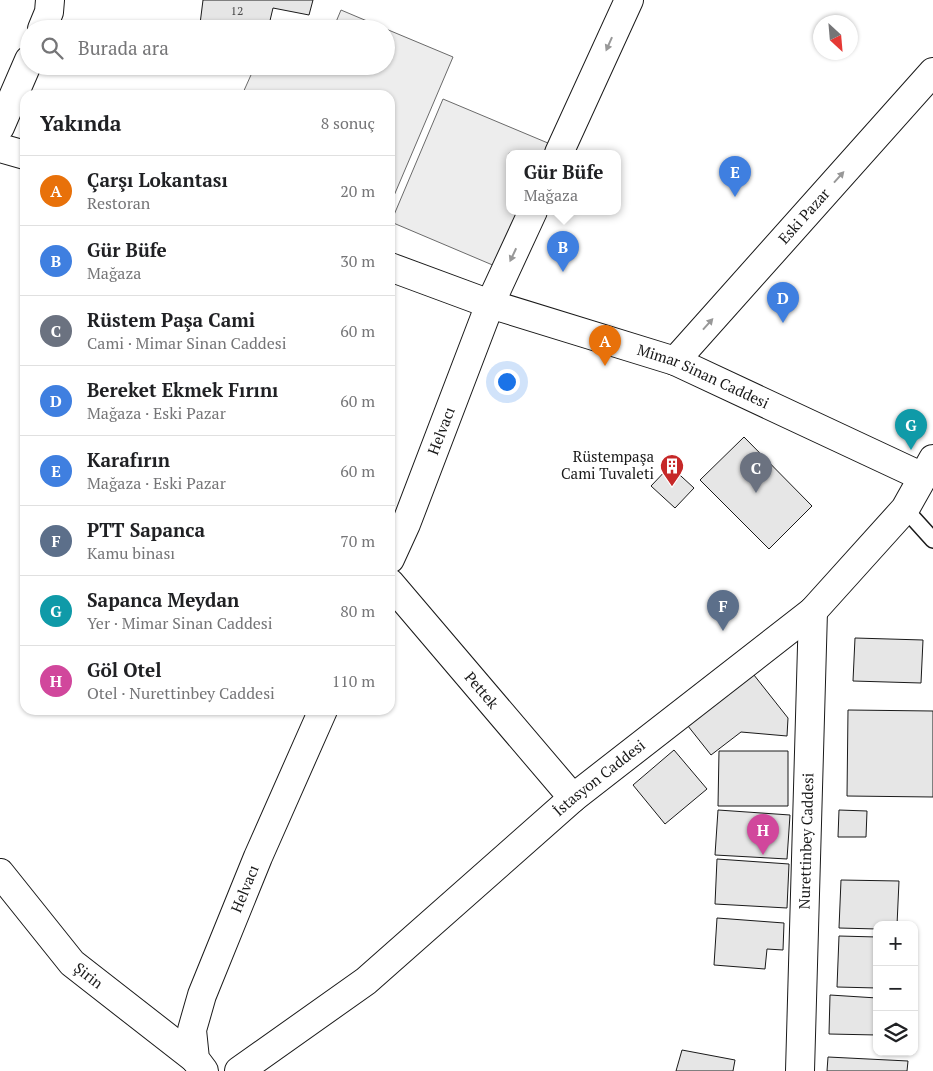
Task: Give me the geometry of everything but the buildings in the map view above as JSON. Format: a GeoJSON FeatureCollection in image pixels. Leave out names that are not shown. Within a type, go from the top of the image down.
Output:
{"type":"FeatureCollection","features":[{"type":"Feature","properties":{"kind":"street"},"geometry":{"type":"LineString","coordinates":[[46,20],[50,12],[50,0]]}},
{"type":"Feature","properties":{"kind":"street"},"geometry":{"type":"LineString","coordinates":[[560,150],[629,0]]}},
{"type":"Feature","properties":{"kind":"street","name":"Eski Pazar"},"geometry":{"type":"LineString","coordinates":[[675,360],[933,72]]}},
{"type":"Feature","properties":{"kind":"street"},"geometry":{"type":"LineString","coordinates":[[0,127],[23,75]]}},
{"type":"Feature","properties":{"kind":"street"},"geometry":{"type":"LineString","coordinates":[[0,148],[20,154]]}},
{"type":"Feature","properties":{"kind":"street","name":"Helvacı"},"geometry":{"type":"LineString","coordinates":[[395,546],[406,524],[490,304],[531,215]]}},
{"type":"Feature","properties":{"kind":"street","name":"Mimar Sinan Caddesi"},"geometry":{"type":"LineString","coordinates":[[395,269],[490,304],[675,360],[930,470]]}},
{"type":"Feature","properties":{"kind":"street","name":"İstasyon Caddesi"},"geometry":{"type":"LineString","coordinates":[[239,1071],[366,981],[573,798],[813,612],[905,509],[930,470]]}},
{"type":"Feature","properties":{"kind":"street","name":"Pettek"},"geometry":{"type":"LineString","coordinates":[[395,589],[573,798]]}},
{"type":"Feature","properties":{"kind":"street","name":"Nurettinbey Caddesi"},"geometry":{"type":"LineString","coordinates":[[800,1071],[813,612]]}},
{"type":"Feature","properties":{"kind":"street","name":"Helvacı"},"geometry":{"type":"LineString","coordinates":[[200,1065],[192,1030],[202,995],[258,857],[321,715]]}},
{"type":"Feature","properties":{"kind":"street","name":"Şirin"},"geometry":{"type":"LineString","coordinates":[[0,873],[72,962],[200,1065]]}},
{"type":"Feature","properties":{"kind":"lane"},"geometry":{"type":"LineString","coordinates":[[905,509],[933,540]]}},
{"type":"Feature","properties":{"kind":"shaded area"},"geometry":{"type":"Polygon","coordinates":[[[341,10],[365,20],[337,20],[341,10]]]}},
{"type":"Feature","properties":{"kind":"shaded area"},"geometry":{"type":"Polygon","coordinates":[[[395,33],[453,57],[395,193],[395,90],[244,90],[251,75],[395,75],[395,33]]]}},
{"type":"Feature","properties":{"kind":"shaded area"},"geometry":{"type":"Polygon","coordinates":[[[443,99],[555,146],[553,150],[506,150],[506,215],[525,215],[502,269],[395,224],[395,213],[443,99]]]}},
{"type":"Feature","properties":{"kind":"place","name":"Karafırın"},"geometry":{"type":"Point","coordinates":[735,197]}},
{"type":"Feature","properties":{"kind":"place","name":"Gür Büfe"},"geometry":{"type":"Point","coordinates":[563,272]}},
{"type":"Feature","properties":{"kind":"place","name":"Bereket Ekmek Fırını"},"geometry":{"type":"Point","coordinates":[783,323]}},
{"type":"Feature","properties":{"kind":"place","name":"Çarşı Lokantası"},"geometry":{"type":"Point","coordinates":[605,366]}},
{"type":"Feature","properties":{"kind":"place","name":"Sapanca Meydan"},"geometry":{"type":"Point","coordinates":[911,450]}},
{"type":"Feature","properties":{"kind":"place","name":"Rüstempaşa Cami Tuvaleti"},"geometry":{"type":"Point","coordinates":[672,487]}},
{"type":"Feature","properties":{"kind":"place","name":"Rüstem Paşa Cami"},"geometry":{"type":"Point","coordinates":[756,493]}},
{"type":"Feature","properties":{"kind":"place","name":"PTT Sapanca"},"geometry":{"type":"Point","coordinates":[723,631]}},
{"type":"Feature","properties":{"kind":"place","name":"Göl Otel"},"geometry":{"type":"Point","coordinates":[763,855]}}]}
